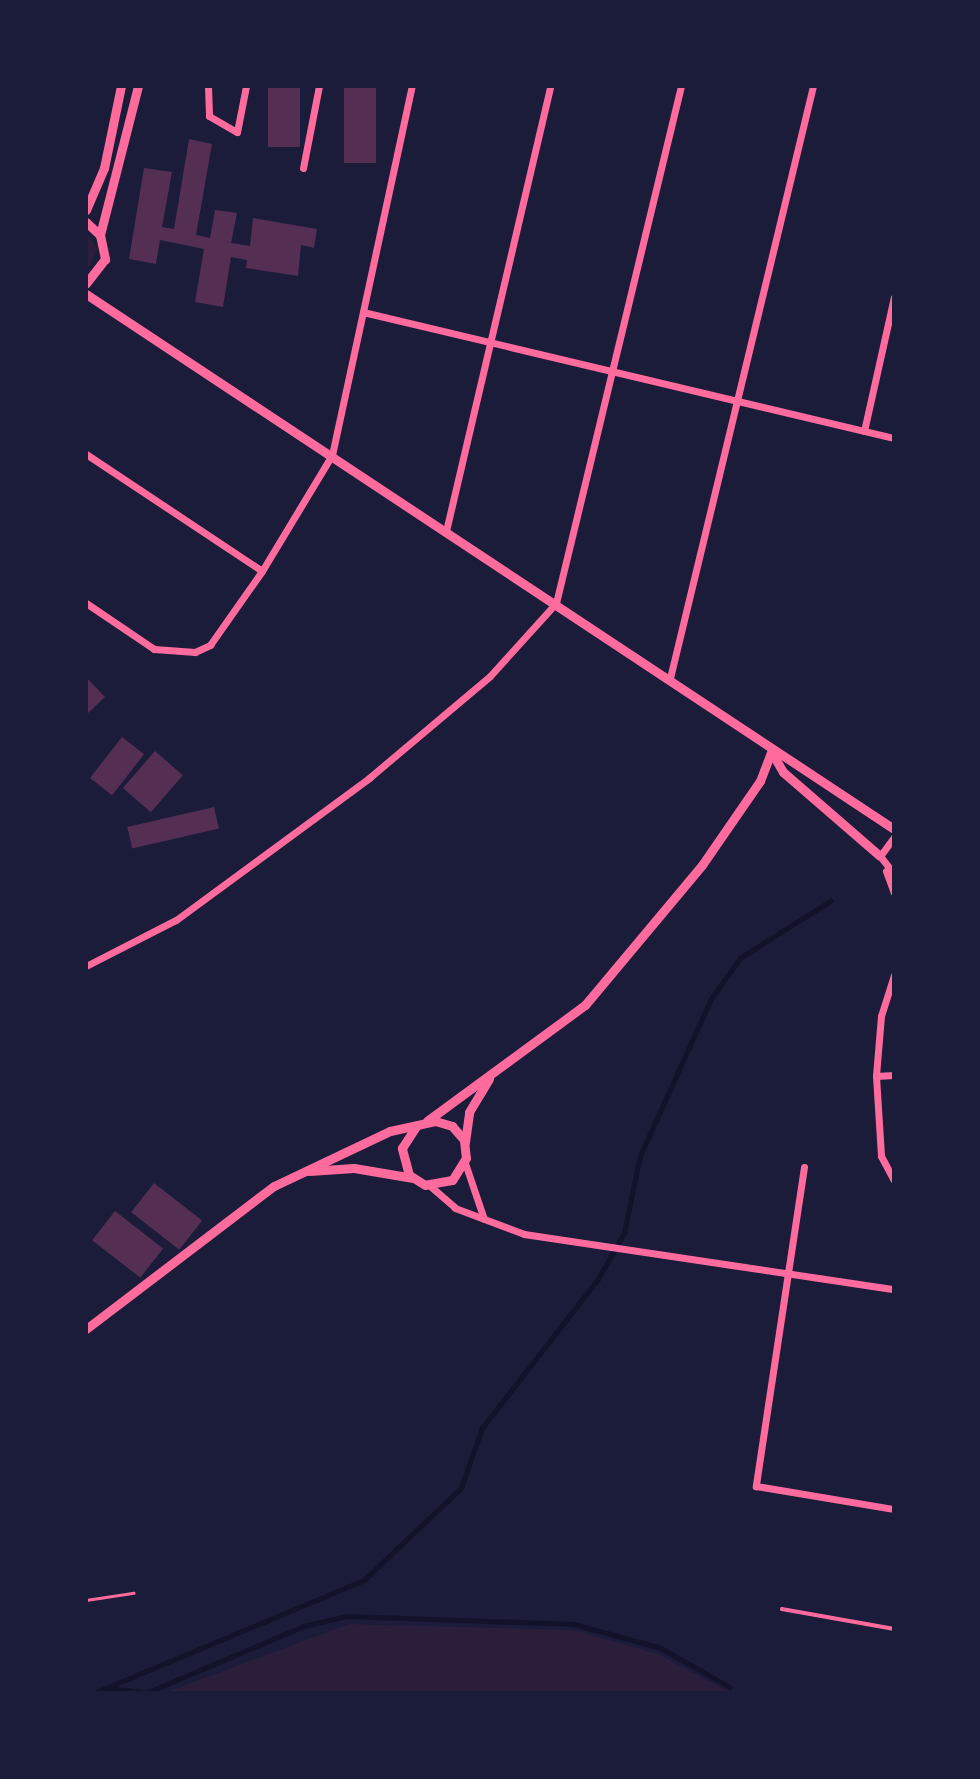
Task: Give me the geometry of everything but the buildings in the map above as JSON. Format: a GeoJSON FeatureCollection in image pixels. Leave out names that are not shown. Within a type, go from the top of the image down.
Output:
{"type":"FeatureCollection","features":[{"type":"Feature","properties":{"kind":"street"},"geometry":{"type":"LineString","coordinates":[[86,210],[104,168],[121,86]]}},
{"type":"Feature","properties":{"kind":"street"},"geometry":{"type":"LineString","coordinates":[[86,283],[104,259],[100,235],[138,86]]}},
{"type":"Feature","properties":{"kind":"street"},"geometry":{"type":"LineString","coordinates":[[208,86],[209,116],[237,132],[246,86]]}},
{"type":"Feature","properties":{"kind":"street"},"geometry":{"type":"LineString","coordinates":[[303,168],[319,86]]}},
{"type":"Feature","properties":{"kind":"street"},"geometry":{"type":"LineString","coordinates":[[86,603],[154,649],[195,652],[209,645],[262,571],[332,455],[412,86]]}},
{"type":"Feature","properties":{"kind":"street"},"geometry":{"type":"LineString","coordinates":[[446,531],[550,86]]}},
{"type":"Feature","properties":{"kind":"street"},"geometry":{"type":"LineString","coordinates":[[86,966],[176,920],[369,778],[490,677],[556,603],[681,86]]}},
{"type":"Feature","properties":{"kind":"street"},"geometry":{"type":"LineString","coordinates":[[670,678],[813,86]]}},
{"type":"Feature","properties":{"kind":"street"},"geometry":{"type":"LineString","coordinates":[[86,222],[100,235]]}},
{"type":"Feature","properties":{"kind":"street"},"geometry":{"type":"LineString","coordinates":[[86,294],[670,678],[771,752],[894,829]]}},
{"type":"Feature","properties":{"kind":"street"},"geometry":{"type":"LineString","coordinates":[[864,431],[894,297]]}},
{"type":"Feature","properties":{"kind":"street"},"geometry":{"type":"LineString","coordinates":[[363,312],[894,438]]}},
{"type":"Feature","properties":{"kind":"street"},"geometry":{"type":"LineString","coordinates":[[86,454],[262,571]]}},
{"type":"Feature","properties":{"kind":"street"},"geometry":{"type":"LineString","coordinates":[[771,752],[783,772],[880,856],[890,873],[894,893]]}},
{"type":"Feature","properties":{"kind":"street"},"geometry":{"type":"LineString","coordinates":[[413,1178],[401,1148],[422,1124],[585,1005],[702,865],[760,781],[771,752]]}},
{"type":"Feature","properties":{"kind":"street"},"geometry":{"type":"LineString","coordinates":[[880,856],[894,836]]}},
{"type":"Feature","properties":{"kind":"street"},"geometry":{"type":"LineString","coordinates":[[894,975],[881,1016],[876,1076],[881,1156],[894,1180]]}},
{"type":"Feature","properties":{"kind":"street"},"geometry":{"type":"LineString","coordinates":[[484,1219],[465,1163],[465,1145],[469,1112],[492,1074]]}},
{"type":"Feature","properties":{"kind":"street"},"geometry":{"type":"LineString","coordinates":[[876,1076],[894,1075]]}},
{"type":"Feature","properties":{"kind":"street"},"geometry":{"type":"LineString","coordinates":[[86,1329],[274,1186],[422,1124],[452,1126],[465,1145]]}},
{"type":"Feature","properties":{"kind":"street"},"geometry":{"type":"LineString","coordinates":[[429,1185],[452,1180],[465,1163]]}},
{"type":"Feature","properties":{"kind":"street"},"geometry":{"type":"LineString","coordinates":[[804,1167],[756,1486],[894,1509]]}},
{"type":"Feature","properties":{"kind":"street"},"geometry":{"type":"LineString","coordinates":[[304,1172],[354,1168],[413,1178],[429,1185],[455,1208],[484,1219],[577,1244],[894,1289]]}},
{"type":"Feature","properties":{"kind":"lane"},"geometry":{"type":"LineString","coordinates":[[782,1609],[894,1629]]}},
{"type":"Feature","properties":{"kind":"path"},"geometry":{"type":"LineString","coordinates":[[86,1600],[134,1593]]}},
{"type":"Feature","properties":{"kind":"shaded area"},"geometry":{"type":"Polygon","coordinates":[[[86,233],[98,249],[86,273],[86,233]]]}},
{"type":"Feature","properties":{"kind":"shaded area"},"geometry":{"type":"Polygon","coordinates":[[[349,1624],[574,1630],[658,1654],[731,1693],[164,1693],[349,1624]]]}},
{"type":"Feature","properties":{"kind":"waterway"},"geometry":{"type":"LineString","coordinates":[[94,1693],[364,1580],[461,1488],[482,1428],[598,1279],[624,1233],[640,1156],[711,999],[740,958],[830,901]]}},
{"type":"Feature","properties":{"kind":"waterway"},"geometry":{"type":"LineString","coordinates":[[108,1688],[146,1693],[304,1626],[347,1616],[574,1624],[661,1648],[730,1687]]}}]}
